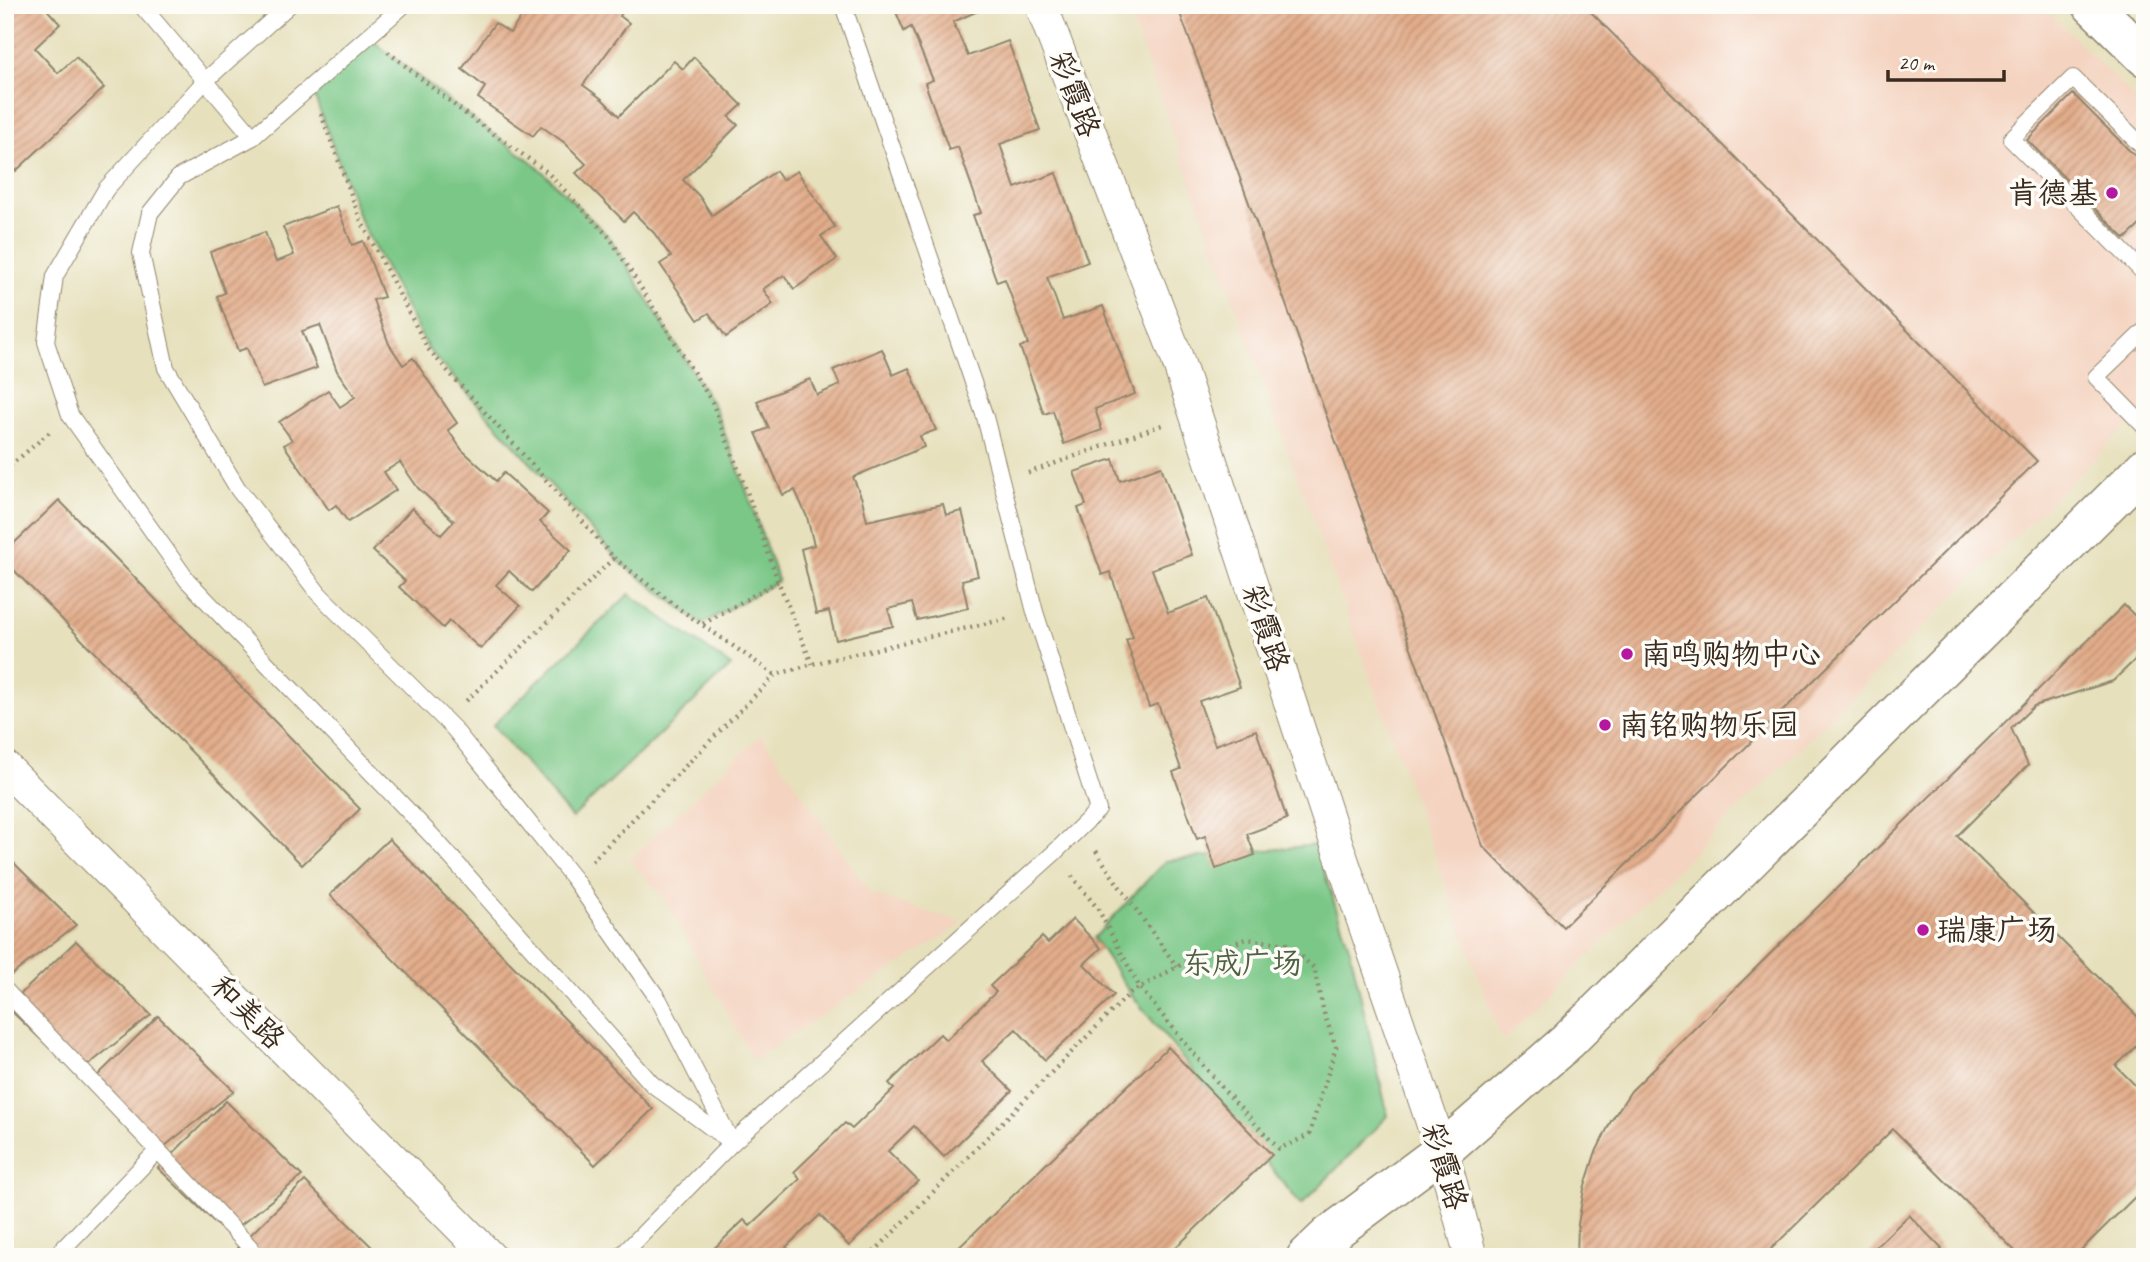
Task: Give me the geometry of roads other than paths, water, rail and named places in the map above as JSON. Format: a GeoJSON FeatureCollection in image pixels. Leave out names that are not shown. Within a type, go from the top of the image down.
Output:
{"type":"FeatureCollection","features":[{"type":"Feature","properties":{"kind":"street","name":"彩霞路"},"geometry":{"type":"LineString","coordinates":[[1041,5],[1196,413],[1334,836],[1442,1150],[1471,1257]]}},
{"type":"Feature","properties":{"kind":"street"},"geometry":{"type":"LineString","coordinates":[[2092,5],[2145,57]]}},
{"type":"Feature","properties":{"kind":"street"},"geometry":{"type":"LineString","coordinates":[[1306,1257],[1328,1236],[1442,1150],[1568,1041],[2145,467]]}},
{"type":"Feature","properties":{"kind":"street","name":"和美路"},"geometry":{"type":"LineString","coordinates":[[5,767],[490,1257]]}},
{"type":"Feature","properties":{"kind":"lane"},"geometry":{"type":"LineString","coordinates":[[141,5],[253,137]]}},
{"type":"Feature","properties":{"kind":"lane"},"geometry":{"type":"LineString","coordinates":[[289,5],[205,81],[107,189],[55,276],[46,342],[70,415],[187,580],[434,838],[652,1084],[732,1143]]}},
{"type":"Feature","properties":{"kind":"lane"},"geometry":{"type":"LineString","coordinates":[[404,5],[253,137],[179,177],[150,212],[141,253],[166,368],[238,489],[318,594],[446,721],[575,879],[659,1000],[732,1143]]}},
{"type":"Feature","properties":{"kind":"lane"},"geometry":{"type":"LineString","coordinates":[[620,1257],[732,1143],[1054,853],[1098,810],[1035,612],[985,416],[843,5]]}},
{"type":"Feature","properties":{"kind":"lane"},"geometry":{"type":"LineString","coordinates":[[2145,149],[2073,78],[2011,139],[2145,274]]}},
{"type":"Feature","properties":{"kind":"lane"},"geometry":{"type":"LineString","coordinates":[[2145,330],[2096,377],[2145,427]]}},
{"type":"Feature","properties":{"kind":"lane"},"geometry":{"type":"LineString","coordinates":[[5,990],[250,1247],[256,1257]]}},
{"type":"Feature","properties":{"kind":"lane"},"geometry":{"type":"LineString","coordinates":[[55,1257],[158,1150]]}},
{"type":"Feature","properties":{"kind":"place","name":"肯德基"},"geometry":{"type":"Point","coordinates":[2112,193]}},
{"type":"Feature","properties":{"kind":"place","name":"南鸣购物中心"},"geometry":{"type":"Point","coordinates":[1627,654]}},
{"type":"Feature","properties":{"kind":"place","name":"南铭购物乐园"},"geometry":{"type":"Point","coordinates":[1605,725]}},
{"type":"Feature","properties":{"kind":"place","name":"瑞康广场"},"geometry":{"type":"Point","coordinates":[1923,930]}},
{"type":"Feature","properties":{"kind":"park label","name":"东成广场"},"geometry":{"type":"Point","coordinates":[1242,963]}}]}
